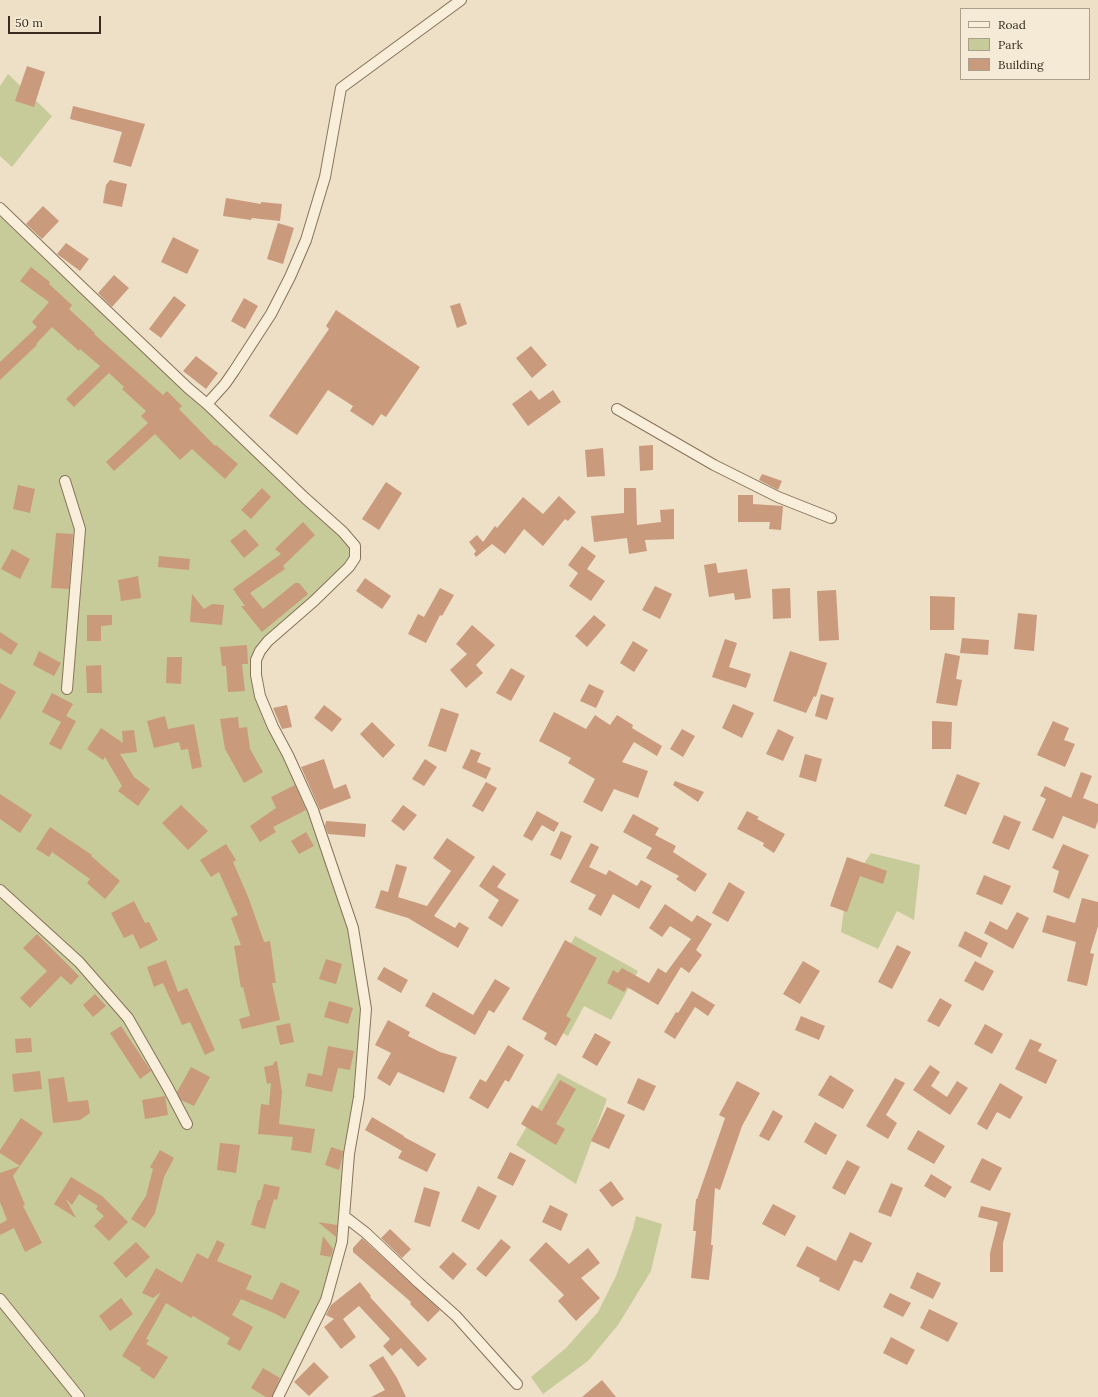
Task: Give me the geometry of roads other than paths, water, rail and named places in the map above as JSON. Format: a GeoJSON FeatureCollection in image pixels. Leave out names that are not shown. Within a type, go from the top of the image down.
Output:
{"type":"FeatureCollection","features":[{"type":"Feature","properties":{"kind":"street"},"geometry":{"type":"LineString","coordinates":[[207,404],[225,384],[271,314],[290,277],[306,240],[325,177],[341,88],[461,0]]}},
{"type":"Feature","properties":{"kind":"street"},"geometry":{"type":"LineString","coordinates":[[0,208],[89,295],[343,532],[355,546],[355,558],[349,567],[314,601],[268,641],[260,651],[256,660],[256,675],[260,696],[272,726],[288,755],[313,810],[353,928],[366,1009],[359,1096],[349,1154],[342,1242],[326,1300],[278,1397]]}},
{"type":"Feature","properties":{"kind":"street"},"geometry":{"type":"LineString","coordinates":[[617,409],[714,465],[778,497],[831,518]]}},
{"type":"Feature","properties":{"kind":"street"},"geometry":{"type":"LineString","coordinates":[[65,481],[80,529],[67,689]]}},
{"type":"Feature","properties":{"kind":"street"},"geometry":{"type":"LineString","coordinates":[[0,890],[79,962],[128,1018],[187,1124]]}},
{"type":"Feature","properties":{"kind":"street"},"geometry":{"type":"LineString","coordinates":[[344,1216],[366,1233],[456,1316],[517,1384]]}},
{"type":"Feature","properties":{"kind":"street"},"geometry":{"type":"LineString","coordinates":[[0,1299],[79,1397]]}}]}
